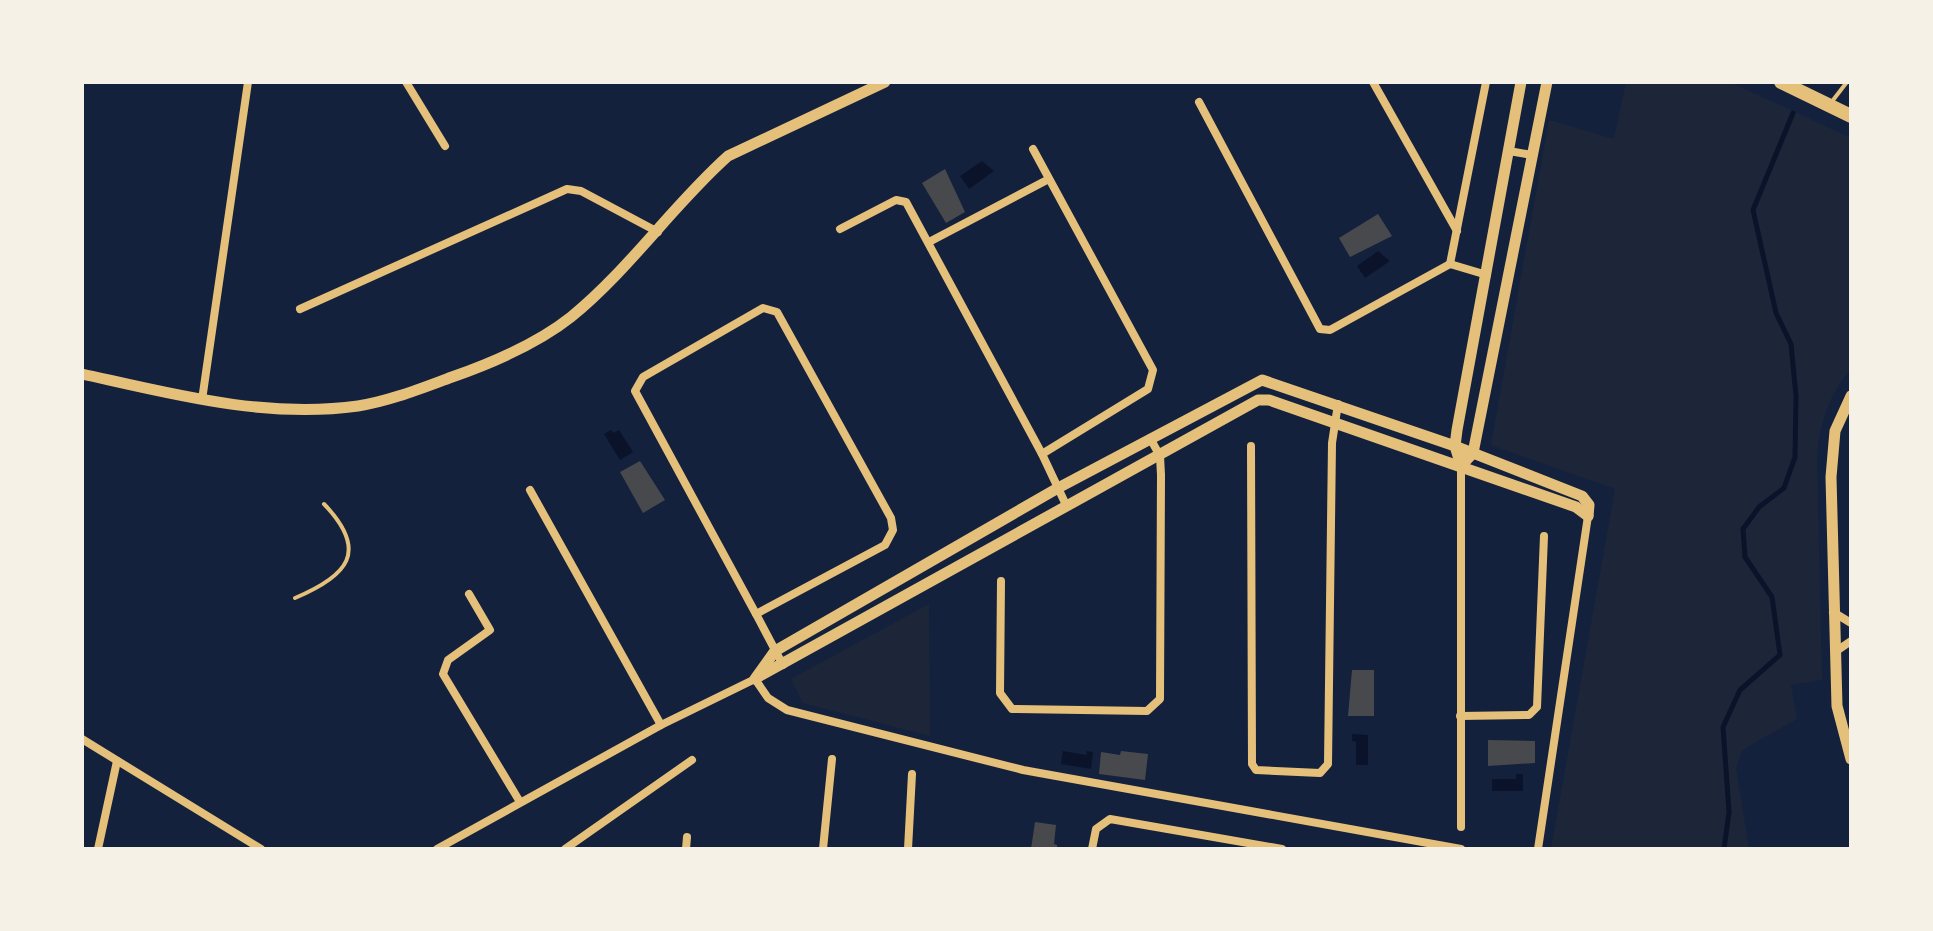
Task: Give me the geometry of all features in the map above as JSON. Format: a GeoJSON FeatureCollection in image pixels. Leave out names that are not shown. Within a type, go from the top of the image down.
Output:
{"type":"FeatureCollection","features":[{"type":"Feature","properties":{"kind":"main road"},"geometry":{"type":"LineString","coordinates":[[1781,82],[1851,116]]}},
{"type":"Feature","properties":{"kind":"main road"},"geometry":{"type":"LineString","coordinates":[[1829,106],[1851,108]]}},
{"type":"Feature","properties":{"kind":"street"},"geometry":{"type":"LineString","coordinates":[[202,400],[248,82]]}},
{"type":"Feature","properties":{"kind":"street"},"geometry":{"type":"LineString","coordinates":[[406,82],[445,146]]}},
{"type":"Feature","properties":{"kind":"street"},"geometry":{"type":"LineString","coordinates":[[82,374],[202,400],[282,408],[360,405],[468,372],[568,319],[658,232],[707,174],[728,156],[885,82]]}},
{"type":"Feature","properties":{"kind":"street"},"geometry":{"type":"LineString","coordinates":[[1373,82],[1458,232]]}},
{"type":"Feature","properties":{"kind":"street"},"geometry":{"type":"LineString","coordinates":[[1450,264],[1486,82]]}},
{"type":"Feature","properties":{"kind":"street"},"geometry":{"type":"LineString","coordinates":[[1461,827],[1461,466],[1455,446],[1521,82]]}},
{"type":"Feature","properties":{"kind":"street"},"geometry":{"type":"LineString","coordinates":[[1461,466],[1473,453],[1547,82]]}},
{"type":"Feature","properties":{"kind":"street"},"geometry":{"type":"LineString","coordinates":[[1199,102],[1320,329],[1330,330],[1450,264],[1487,275]]}},
{"type":"Feature","properties":{"kind":"street"},"geometry":{"type":"LineString","coordinates":[[1033,149],[1047,180],[1153,370],[1154,378],[1148,389],[1042,454]]}},
{"type":"Feature","properties":{"kind":"street"},"geometry":{"type":"LineString","coordinates":[[1509,151],[1532,155]]}},
{"type":"Feature","properties":{"kind":"street"},"geometry":{"type":"LineString","coordinates":[[929,242],[1047,180]]}},
{"type":"Feature","properties":{"kind":"street"},"geometry":{"type":"LineString","coordinates":[[300,309],[567,189],[581,191],[658,232]]}},
{"type":"Feature","properties":{"kind":"street"},"geometry":{"type":"LineString","coordinates":[[840,229],[901,199],[929,242],[1067,507]]}},
{"type":"Feature","properties":{"kind":"street"},"geometry":{"type":"LineString","coordinates":[[756,614],[885,545],[893,530],[891,518],[777,312],[769,307],[643,377],[635,391],[783,665]]}},
{"type":"Feature","properties":{"kind":"street"},"geometry":{"type":"LineString","coordinates":[[755,679],[775,651],[1058,488],[1262,380],[1455,446],[1582,496],[1589,505],[1538,849]]}},
{"type":"Feature","properties":{"kind":"street"},"geometry":{"type":"LineString","coordinates":[[1851,396],[1835,431],[1832,462],[1837,706],[1851,759]]}},
{"type":"Feature","properties":{"kind":"street"},"geometry":{"type":"LineString","coordinates":[[437,849],[661,725],[783,665],[1258,400],[1269,400],[1461,466],[1576,507],[1588,516]]}},
{"type":"Feature","properties":{"kind":"street"},"geometry":{"type":"LineString","coordinates":[[1251,446],[1252,764],[1256,770],[1265,772],[1320,773],[1328,764],[1334,423],[1338,404]]}},
{"type":"Feature","properties":{"kind":"street"},"geometry":{"type":"LineString","coordinates":[[1001,581],[1000,693],[1004,703],[1012,709],[1147,711],[1155,706],[1160,699],[1160,456],[1150,438]]}},
{"type":"Feature","properties":{"kind":"street"},"geometry":{"type":"LineString","coordinates":[[530,490],[661,725]]}},
{"type":"Feature","properties":{"kind":"street"},"geometry":{"type":"LineString","coordinates":[[1460,716],[1529,715],[1537,707],[1544,536]]}},
{"type":"Feature","properties":{"kind":"street"},"geometry":{"type":"LineString","coordinates":[[469,594],[490,630],[448,660],[443,674],[520,802]]}},
{"type":"Feature","properties":{"kind":"street"},"geometry":{"type":"LineString","coordinates":[[1833,612],[1851,623]]}},
{"type":"Feature","properties":{"kind":"street"},"geometry":{"type":"LineString","coordinates":[[1835,652],[1851,641]]}},
{"type":"Feature","properties":{"kind":"street"},"geometry":{"type":"LineString","coordinates":[[755,679],[768,698],[787,710],[1023,770],[1428,846],[1461,849]]}},
{"type":"Feature","properties":{"kind":"street"},"geometry":{"type":"LineString","coordinates":[[82,739],[261,849]]}},
{"type":"Feature","properties":{"kind":"street"},"geometry":{"type":"LineString","coordinates":[[823,849],[832,759]]}},
{"type":"Feature","properties":{"kind":"street"},"geometry":{"type":"LineString","coordinates":[[565,849],[692,760]]}},
{"type":"Feature","properties":{"kind":"street"},"geometry":{"type":"LineString","coordinates":[[98,849],[117,761]]}},
{"type":"Feature","properties":{"kind":"street"},"geometry":{"type":"LineString","coordinates":[[908,849],[912,774]]}},
{"type":"Feature","properties":{"kind":"street"},"geometry":{"type":"LineString","coordinates":[[1092,849],[1096,829],[1110,819],[1282,849]]}},
{"type":"Feature","properties":{"kind":"street"},"geometry":{"type":"LineString","coordinates":[[686,849],[687,837]]}},
{"type":"Feature","properties":{"kind":"lane"},"geometry":{"type":"LineString","coordinates":[[1829,106],[1847,82]]}},
{"type":"Feature","properties":{"kind":"lane"},"geometry":{"type":"LineString","coordinates":[[295,598],[327,584],[345,566],[349,546],[345,526],[324,504]]}},
{"type":"Feature","properties":{"kind":"shaded area"},"geometry":{"type":"Polygon","coordinates":[[[1626,82],[1730,82],[1851,138],[1851,368],[1826,410],[1817,458],[1822,680],[1791,685],[1797,719],[1742,750],[1736,768],[1749,849],[1551,849],[1615,489],[1491,445],[1549,120],[1614,139],[1626,82]]]}},
{"type":"Feature","properties":{"kind":"shaded area"},"geometry":{"type":"Polygon","coordinates":[[[982,161],[994,171],[969,189],[960,176],[982,161]]]}},
{"type":"Feature","properties":{"kind":"shaded area"},"geometry":{"type":"Polygon","coordinates":[[[1378,251],[1390,261],[1365,278],[1357,266],[1378,251]]]}},
{"type":"Feature","properties":{"kind":"shaded area"},"geometry":{"type":"Polygon","coordinates":[[[611,430],[613,433],[619,430],[633,452],[620,460],[604,434],[611,430]]]}},
{"type":"Feature","properties":{"kind":"shaded area"},"geometry":{"type":"Polygon","coordinates":[[[929,604],[930,736],[803,703],[791,679],[929,604]]]}},
{"type":"Feature","properties":{"kind":"shaded area"},"geometry":{"type":"Polygon","coordinates":[[[1352,734],[1368,735],[1368,765],[1356,765],[1356,742],[1352,741],[1352,734]]]}},
{"type":"Feature","properties":{"kind":"shaded area"},"geometry":{"type":"Polygon","coordinates":[[[1063,751],[1086,755],[1087,751],[1093,752],[1091,769],[1061,764],[1063,751]]]}},
{"type":"Feature","properties":{"kind":"shaded area"},"geometry":{"type":"Polygon","coordinates":[[[1516,774],[1523,774],[1523,791],[1492,791],[1492,779],[1516,779],[1516,774]]]}},
{"type":"Feature","properties":{"kind":"building"},"geometry":{"type":"Polygon","coordinates":[[[945,169],[965,212],[946,223],[922,183],[945,169]]]}},
{"type":"Feature","properties":{"kind":"building"},"geometry":{"type":"Polygon","coordinates":[[[1378,214],[1392,236],[1350,257],[1339,238],[1378,214]]]}},
{"type":"Feature","properties":{"kind":"building"},"geometry":{"type":"Polygon","coordinates":[[[640,461],[665,500],[643,513],[620,472],[640,461]]]}},
{"type":"Feature","properties":{"kind":"building"},"geometry":{"type":"Polygon","coordinates":[[[1352,670],[1374,670],[1374,716],[1348,716],[1352,670]]]}},
{"type":"Feature","properties":{"kind":"building"},"geometry":{"type":"Polygon","coordinates":[[[1488,740],[1535,741],[1535,763],[1488,766],[1488,740]]]}},
{"type":"Feature","properties":{"kind":"building"},"geometry":{"type":"Polygon","coordinates":[[[1121,751],[1148,754],[1145,780],[1099,774],[1101,752],[1120,755],[1121,751]]]}},
{"type":"Feature","properties":{"kind":"building"},"geometry":{"type":"Polygon","coordinates":[[[1035,822],[1056,825],[1054,844],[1057,849],[1031,849],[1035,822]]]}},
{"type":"Feature","properties":{"kind":"waterway"},"geometry":{"type":"LineString","coordinates":[[1724,849],[1729,812],[1723,727],[1740,690],[1780,655],[1772,597],[1745,557],[1743,529],[1759,507],[1784,488],[1795,457],[1796,396],[1791,344],[1776,313],[1753,210],[1793,113]]}}]}
